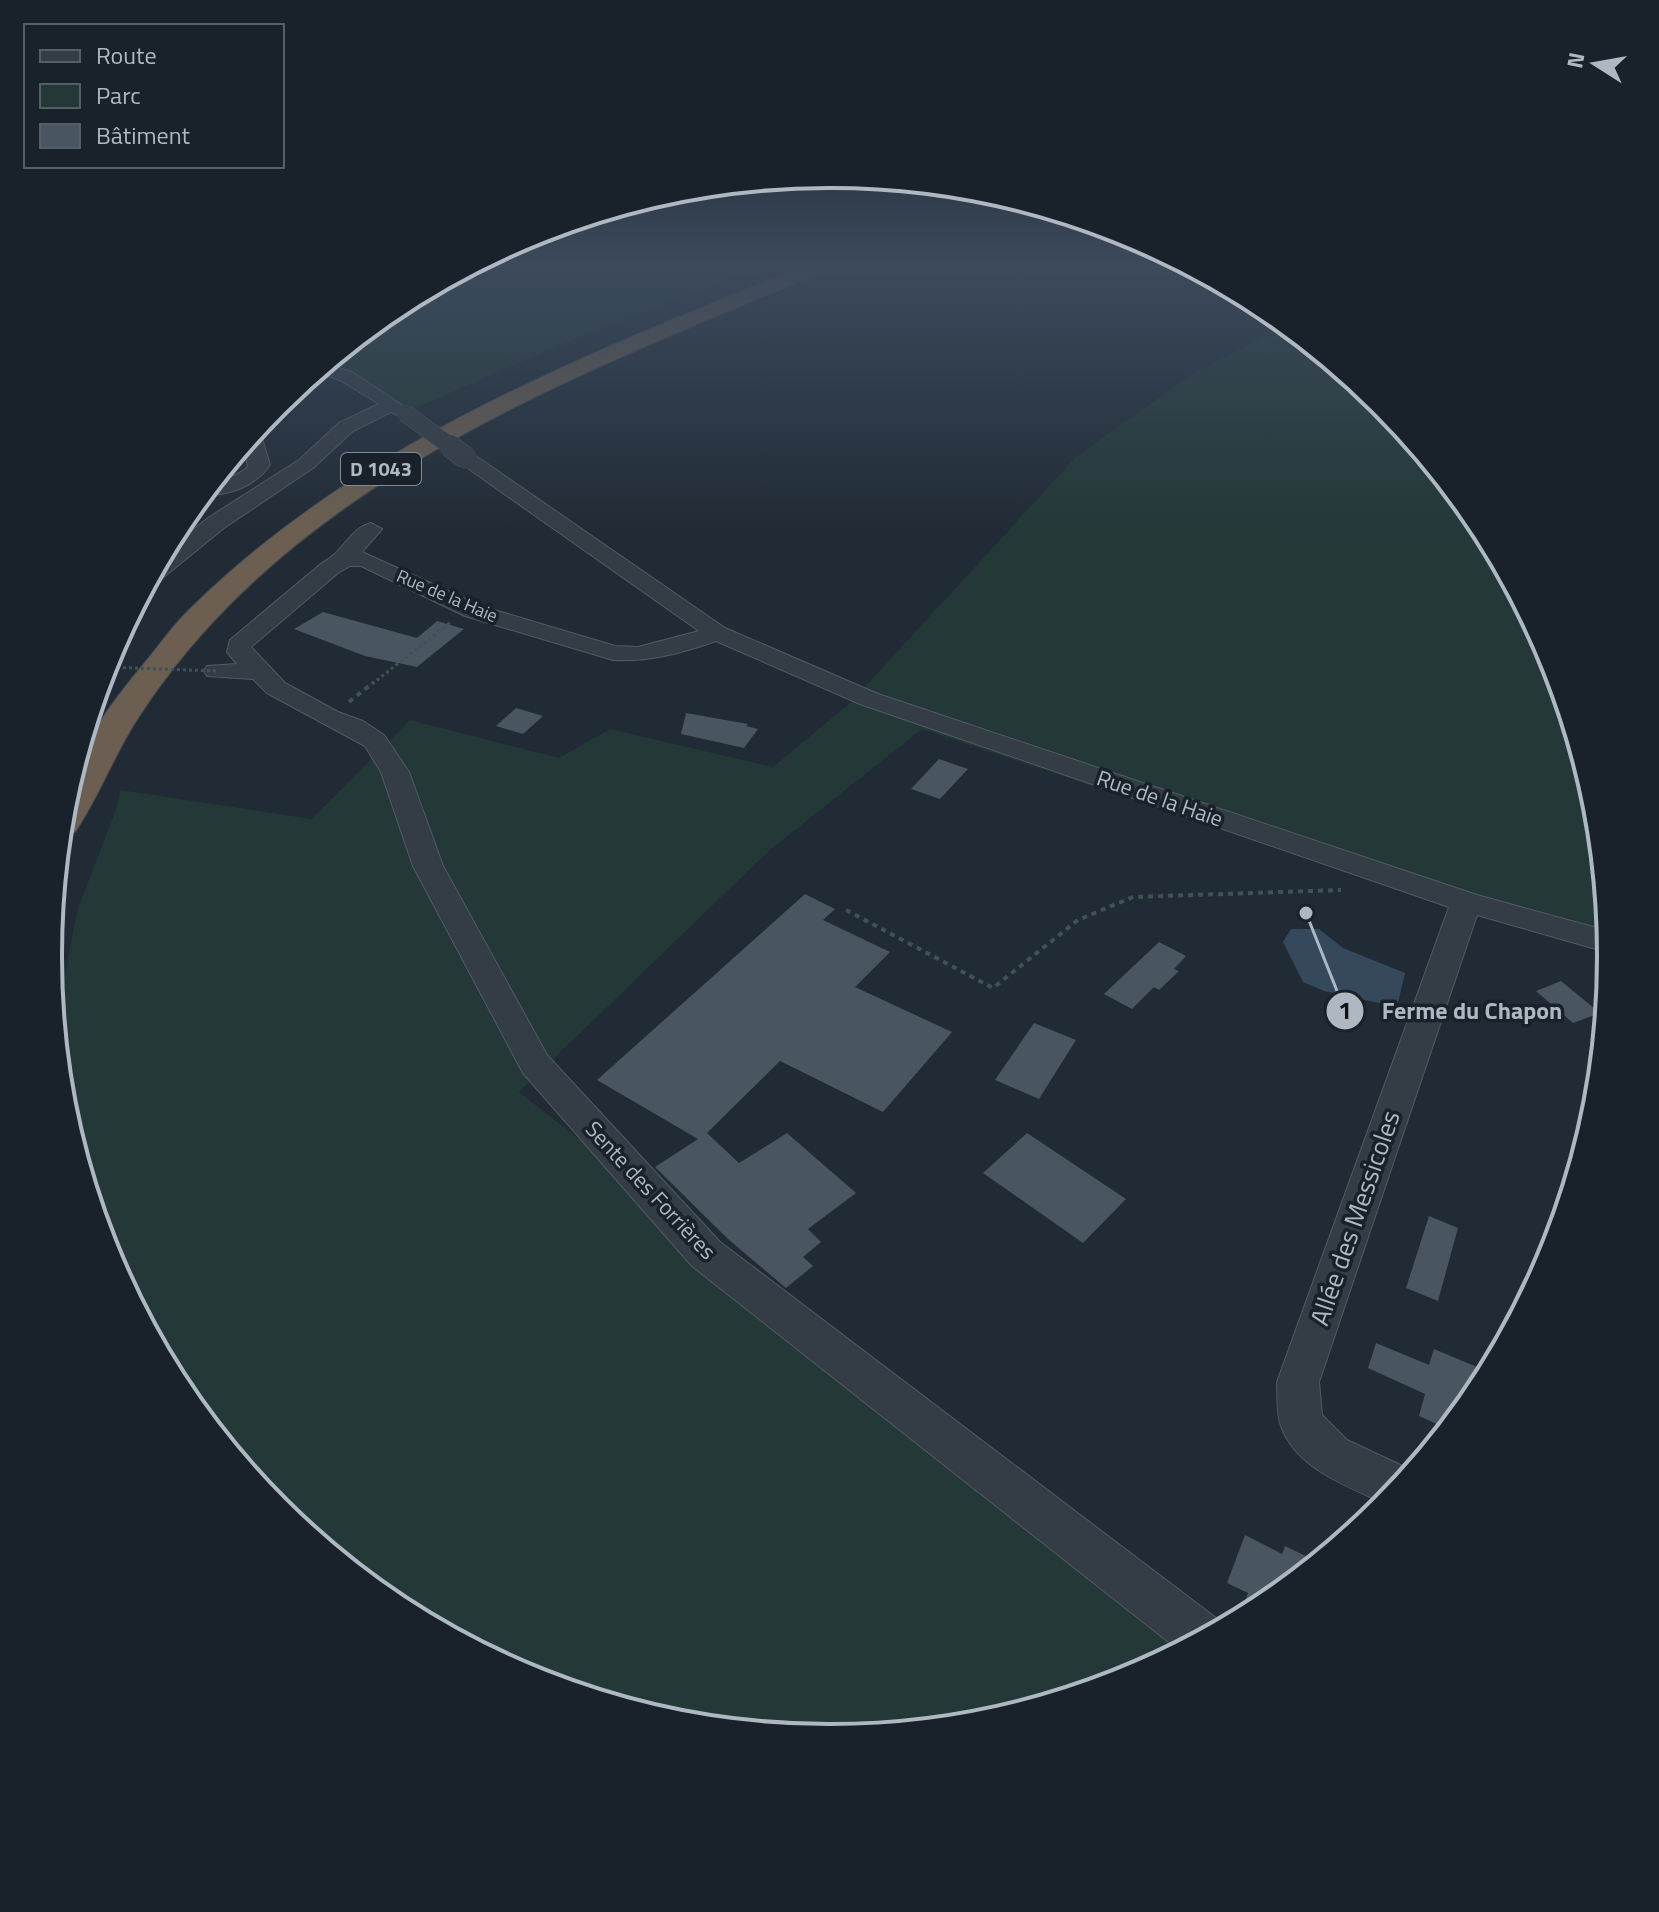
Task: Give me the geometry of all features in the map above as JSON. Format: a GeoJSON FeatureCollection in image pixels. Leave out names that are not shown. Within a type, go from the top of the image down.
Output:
{"type":"FeatureCollection","features":[{"type":"Feature","properties":{"kind":"highway","name":"D 1043"},"geometry":{"type":"LineString","coordinates":[[135,656],[194,593],[277,521],[356,466],[418,429],[575,355]]}},
{"type":"Feature","properties":{"kind":"highway","name":"D 1043"},"geometry":{"type":"LineString","coordinates":[[83,778],[147,680],[221,595],[302,525],[362,481],[501,404],[614,355]]}},
{"type":"Feature","properties":{"kind":"street","name":"Rue de la Haie"},"geometry":{"type":"LineString","coordinates":[[332,372],[346,376],[399,409],[717,633],[869,699],[1466,902],[1596,938]]}},
{"type":"Feature","properties":{"kind":"street"},"geometry":{"type":"LineString","coordinates":[[177,553],[306,464],[346,427],[399,409]]}},
{"type":"Feature","properties":{"kind":"street"},"geometry":{"type":"LineString","coordinates":[[224,486],[253,476],[260,465],[255,447]]}},
{"type":"Feature","properties":{"kind":"street"},"geometry":{"type":"LineString","coordinates":[[260,672],[239,652],[239,645],[330,568],[346,560],[371,529]]}},
{"type":"Feature","properties":{"kind":"street","name":"Rue de la Haie"},"geometry":{"type":"LineString","coordinates":[[346,560],[364,559],[473,611],[613,653],[638,654],[676,647],[717,633]]}},
{"type":"Feature","properties":{"kind":"street"},"geometry":{"type":"LineString","coordinates":[[216,671],[260,672]]}},
{"type":"Feature","properties":{"kind":"street","name":"Sente des Forrières"},"geometry":{"type":"LineString","coordinates":[[260,672],[276,688],[329,718],[354,727],[375,741],[395,772],[428,866],[535,1064],[706,1254],[1194,1631]]}},
{"type":"Feature","properties":{"kind":"street","name":"Allée des Messicoles"},"geometry":{"type":"LineString","coordinates":[[1388,1482],[1331,1455],[1301,1423],[1298,1382],[1466,902]]}},
{"type":"Feature","properties":{"kind":"path"},"geometry":{"type":"LineString","coordinates":[[329,718],[454,619],[473,611]]}},
{"type":"Feature","properties":{"kind":"path"},"geometry":{"type":"LineString","coordinates":[[118,667],[216,671]]}},
{"type":"Feature","properties":{"kind":"path"},"geometry":{"type":"LineString","coordinates":[[846,910],[993,988],[1078,920],[1133,897],[1341,890]]}},
{"type":"Feature","properties":{"kind":"green space"},"geometry":{"type":"Polygon","coordinates":[[[352,355],[537,355],[402,414],[348,380],[329,374],[352,355]]]}},
{"type":"Feature","properties":{"kind":"green space"},"geometry":{"type":"Polygon","coordinates":[[[1228,355],[1307,355],[1372,413],[1407,450],[1468,530],[1494,572],[1539,662],[1571,757],[1590,856],[1596,943],[1533,931],[1441,903],[922,729],[770,850],[519,1092],[1200,1628],[1123,1665],[1028,1697],[930,1717],[830,1724],[729,1717],[631,1697],[536,1665],[446,1621],[362,1565],[323,1533],[252,1462],[191,1382],[165,1340],[120,1250],[88,1155],[77,1106],[63,985],[77,911],[117,807],[120,790],[312,819],[410,720],[559,758],[610,729],[773,767],[850,703],[1076,457],[1192,374],[1228,355]]]}},
{"type":"Feature","properties":{"kind":"water"},"geometry":{"type":"Polygon","coordinates":[[[1291,929],[1319,929],[1343,948],[1405,973],[1397,1007],[1324,991],[1303,982],[1283,942],[1291,929]]]}},
{"type":"Feature","properties":{"kind":"building"},"geometry":{"type":"Polygon","coordinates":[[[323,612],[417,638],[437,621],[464,629],[417,667],[365,656],[294,629],[323,612]]]}},
{"type":"Feature","properties":{"kind":"building"},"geometry":{"type":"Polygon","coordinates":[[[516,708],[543,716],[523,734],[496,726],[516,708]]]}},
{"type":"Feature","properties":{"kind":"building"},"geometry":{"type":"Polygon","coordinates":[[[686,713],[748,724],[746,726],[758,729],[744,748],[681,734],[686,713]]]}},
{"type":"Feature","properties":{"kind":"building"},"geometry":{"type":"Polygon","coordinates":[[[939,759],[968,769],[940,799],[911,789],[939,759]]]}},
{"type":"Feature","properties":{"kind":"building"},"geometry":{"type":"Polygon","coordinates":[[[805,894],[835,909],[823,920],[890,952],[855,987],[952,1032],[883,1112],[780,1061],[707,1133],[739,1163],[787,1133],[856,1193],[808,1229],[821,1242],[803,1257],[813,1266],[786,1288],[728,1239],[655,1167],[698,1139],[597,1080],[805,894]]]}},
{"type":"Feature","properties":{"kind":"building"},"geometry":{"type":"Polygon","coordinates":[[[1159,942],[1186,956],[1174,969],[1179,971],[1159,990],[1154,987],[1132,1009],[1104,994],[1159,942]]]}},
{"type":"Feature","properties":{"kind":"building"},"geometry":{"type":"Polygon","coordinates":[[[1561,981],[1595,1009],[1594,1015],[1573,1023],[1536,991],[1561,981]]]}},
{"type":"Feature","properties":{"kind":"building"},"geometry":{"type":"Polygon","coordinates":[[[1034,1023],[1076,1040],[1039,1099],[995,1080],[1034,1023]]]}},
{"type":"Feature","properties":{"kind":"building"},"geometry":{"type":"Polygon","coordinates":[[[1027,1133],[1126,1199],[1083,1243],[983,1173],[1027,1133]]]}},
{"type":"Feature","properties":{"kind":"building"},"geometry":{"type":"Polygon","coordinates":[[[1429,1216],[1458,1228],[1438,1301],[1406,1288],[1429,1216]]]}},
{"type":"Feature","properties":{"kind":"building"},"geometry":{"type":"Polygon","coordinates":[[[1376,1343],[1429,1365],[1434,1349],[1477,1367],[1437,1424],[1419,1416],[1425,1394],[1368,1368],[1376,1343]]]}},
{"type":"Feature","properties":{"kind":"building"},"geometry":{"type":"Polygon","coordinates":[[[1245,1535],[1282,1554],[1285,1546],[1307,1557],[1245,1601],[1248,1593],[1227,1583],[1245,1535]]]}},
{"type":"Feature","properties":{"kind":"place","name":"Ferme du Chapon"},"geometry":{"type":"Point","coordinates":[1306,913]}}]}
